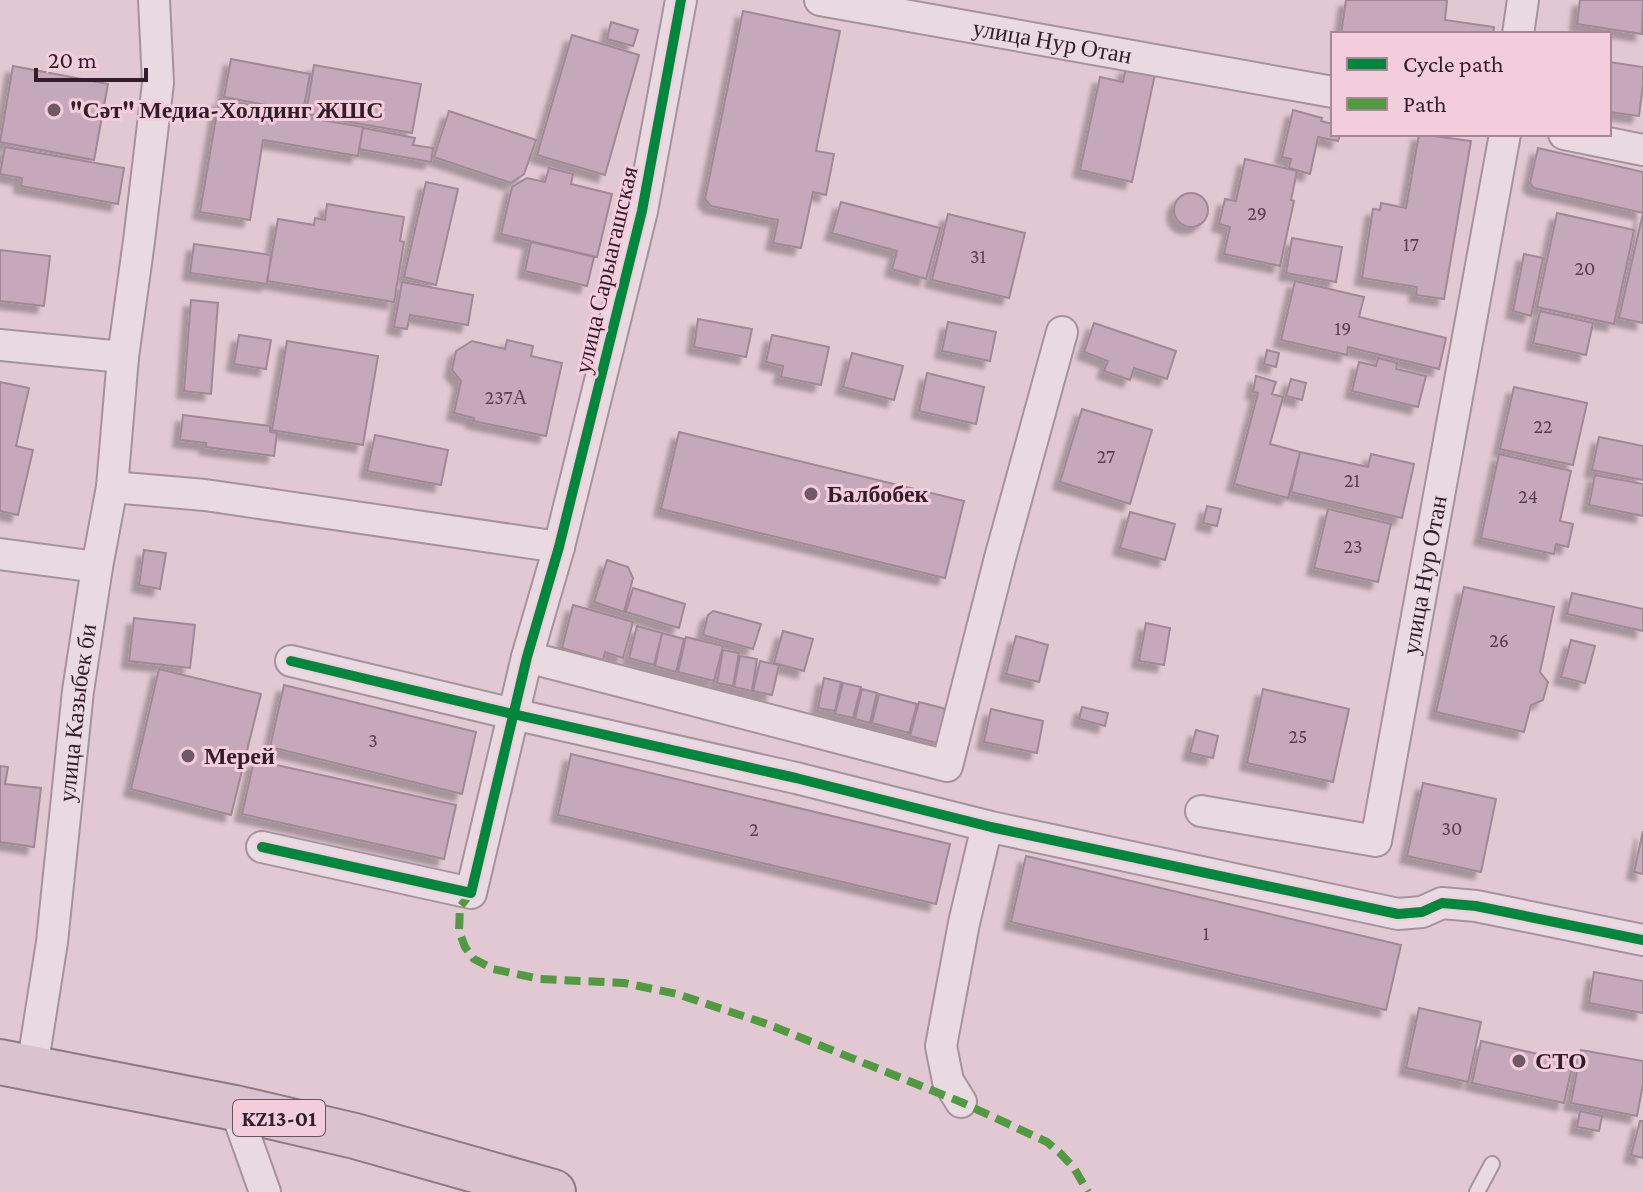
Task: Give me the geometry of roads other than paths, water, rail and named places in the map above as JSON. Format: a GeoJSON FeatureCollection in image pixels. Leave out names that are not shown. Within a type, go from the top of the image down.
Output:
{"type":"FeatureCollection","features":[{"type":"Feature","properties":{"kind":"highway","name":"KZ13-01"},"geometry":{"type":"LineString","coordinates":[[16,1065],[235,1108],[355,1136],[553,1192]]}},
{"type":"Feature","properties":{"kind":"street","name":"улица Казыбек би"},"geometry":{"type":"LineString","coordinates":[[16,1065],[52,942],[78,691],[112,487],[123,357],[158,83],[154,0]]}},
{"type":"Feature","properties":{"kind":"street","name":"улица Сарыагашская"},"geometry":{"type":"LineString","coordinates":[[262,847],[471,893],[527,657],[559,547],[642,211],[681,0]]}},
{"type":"Feature","properties":{"kind":"street","name":"улица Нур Отан"},"geometry":{"type":"LineString","coordinates":[[820,0],[1331,92]]}},
{"type":"Feature","properties":{"kind":"street"},"geometry":{"type":"LineString","coordinates":[[1518,32],[1523,0]]}},
{"type":"Feature","properties":{"kind":"street","name":"улица Нур Отан"},"geometry":{"type":"LineString","coordinates":[[1201,811],[1376,841],[1505,136]]}},
{"type":"Feature","properties":{"kind":"street"},"geometry":{"type":"LineString","coordinates":[[1574,136],[1643,150]]}},
{"type":"Feature","properties":{"kind":"street"},"geometry":{"type":"LineString","coordinates":[[527,657],[947,766],[1062,332]]}},
{"type":"Feature","properties":{"kind":"street"},"geometry":{"type":"LineString","coordinates":[[0,345],[123,357]]}},
{"type":"Feature","properties":{"kind":"street"},"geometry":{"type":"LineString","coordinates":[[112,487],[205,495],[559,547]]}},
{"type":"Feature","properties":{"kind":"street"},"geometry":{"type":"LineString","coordinates":[[0,554],[97,567]]}},
{"type":"Feature","properties":{"kind":"street"},"geometry":{"type":"LineString","coordinates":[[291,661],[796,778],[987,826],[1398,914],[1422,912],[1442,903],[1476,906],[1643,940]]}},
{"type":"Feature","properties":{"kind":"street"},"geometry":{"type":"LineString","coordinates":[[961,1102],[948,1081],[941,1046],[964,923],[987,826]]}},
{"type":"Feature","properties":{"kind":"street"},"geometry":{"type":"LineString","coordinates":[[235,1108],[265,1192]]}},
{"type":"Feature","properties":{"kind":"lane"},"geometry":{"type":"LineString","coordinates":[[1477,1192],[1492,1164]]}},
{"type":"Feature","properties":{"kind":"place","name":"\"Сәт\" Медиа-Холдинг ЖШС"},"geometry":{"type":"Point","coordinates":[54,110]}},
{"type":"Feature","properties":{"kind":"place","name":"Балбобек"},"geometry":{"type":"Point","coordinates":[811,494]}},
{"type":"Feature","properties":{"kind":"place","name":"Мерей"},"geometry":{"type":"Point","coordinates":[188,756]}},
{"type":"Feature","properties":{"kind":"place","name":"СТО"},"geometry":{"type":"Point","coordinates":[1519,1061]}}]}
